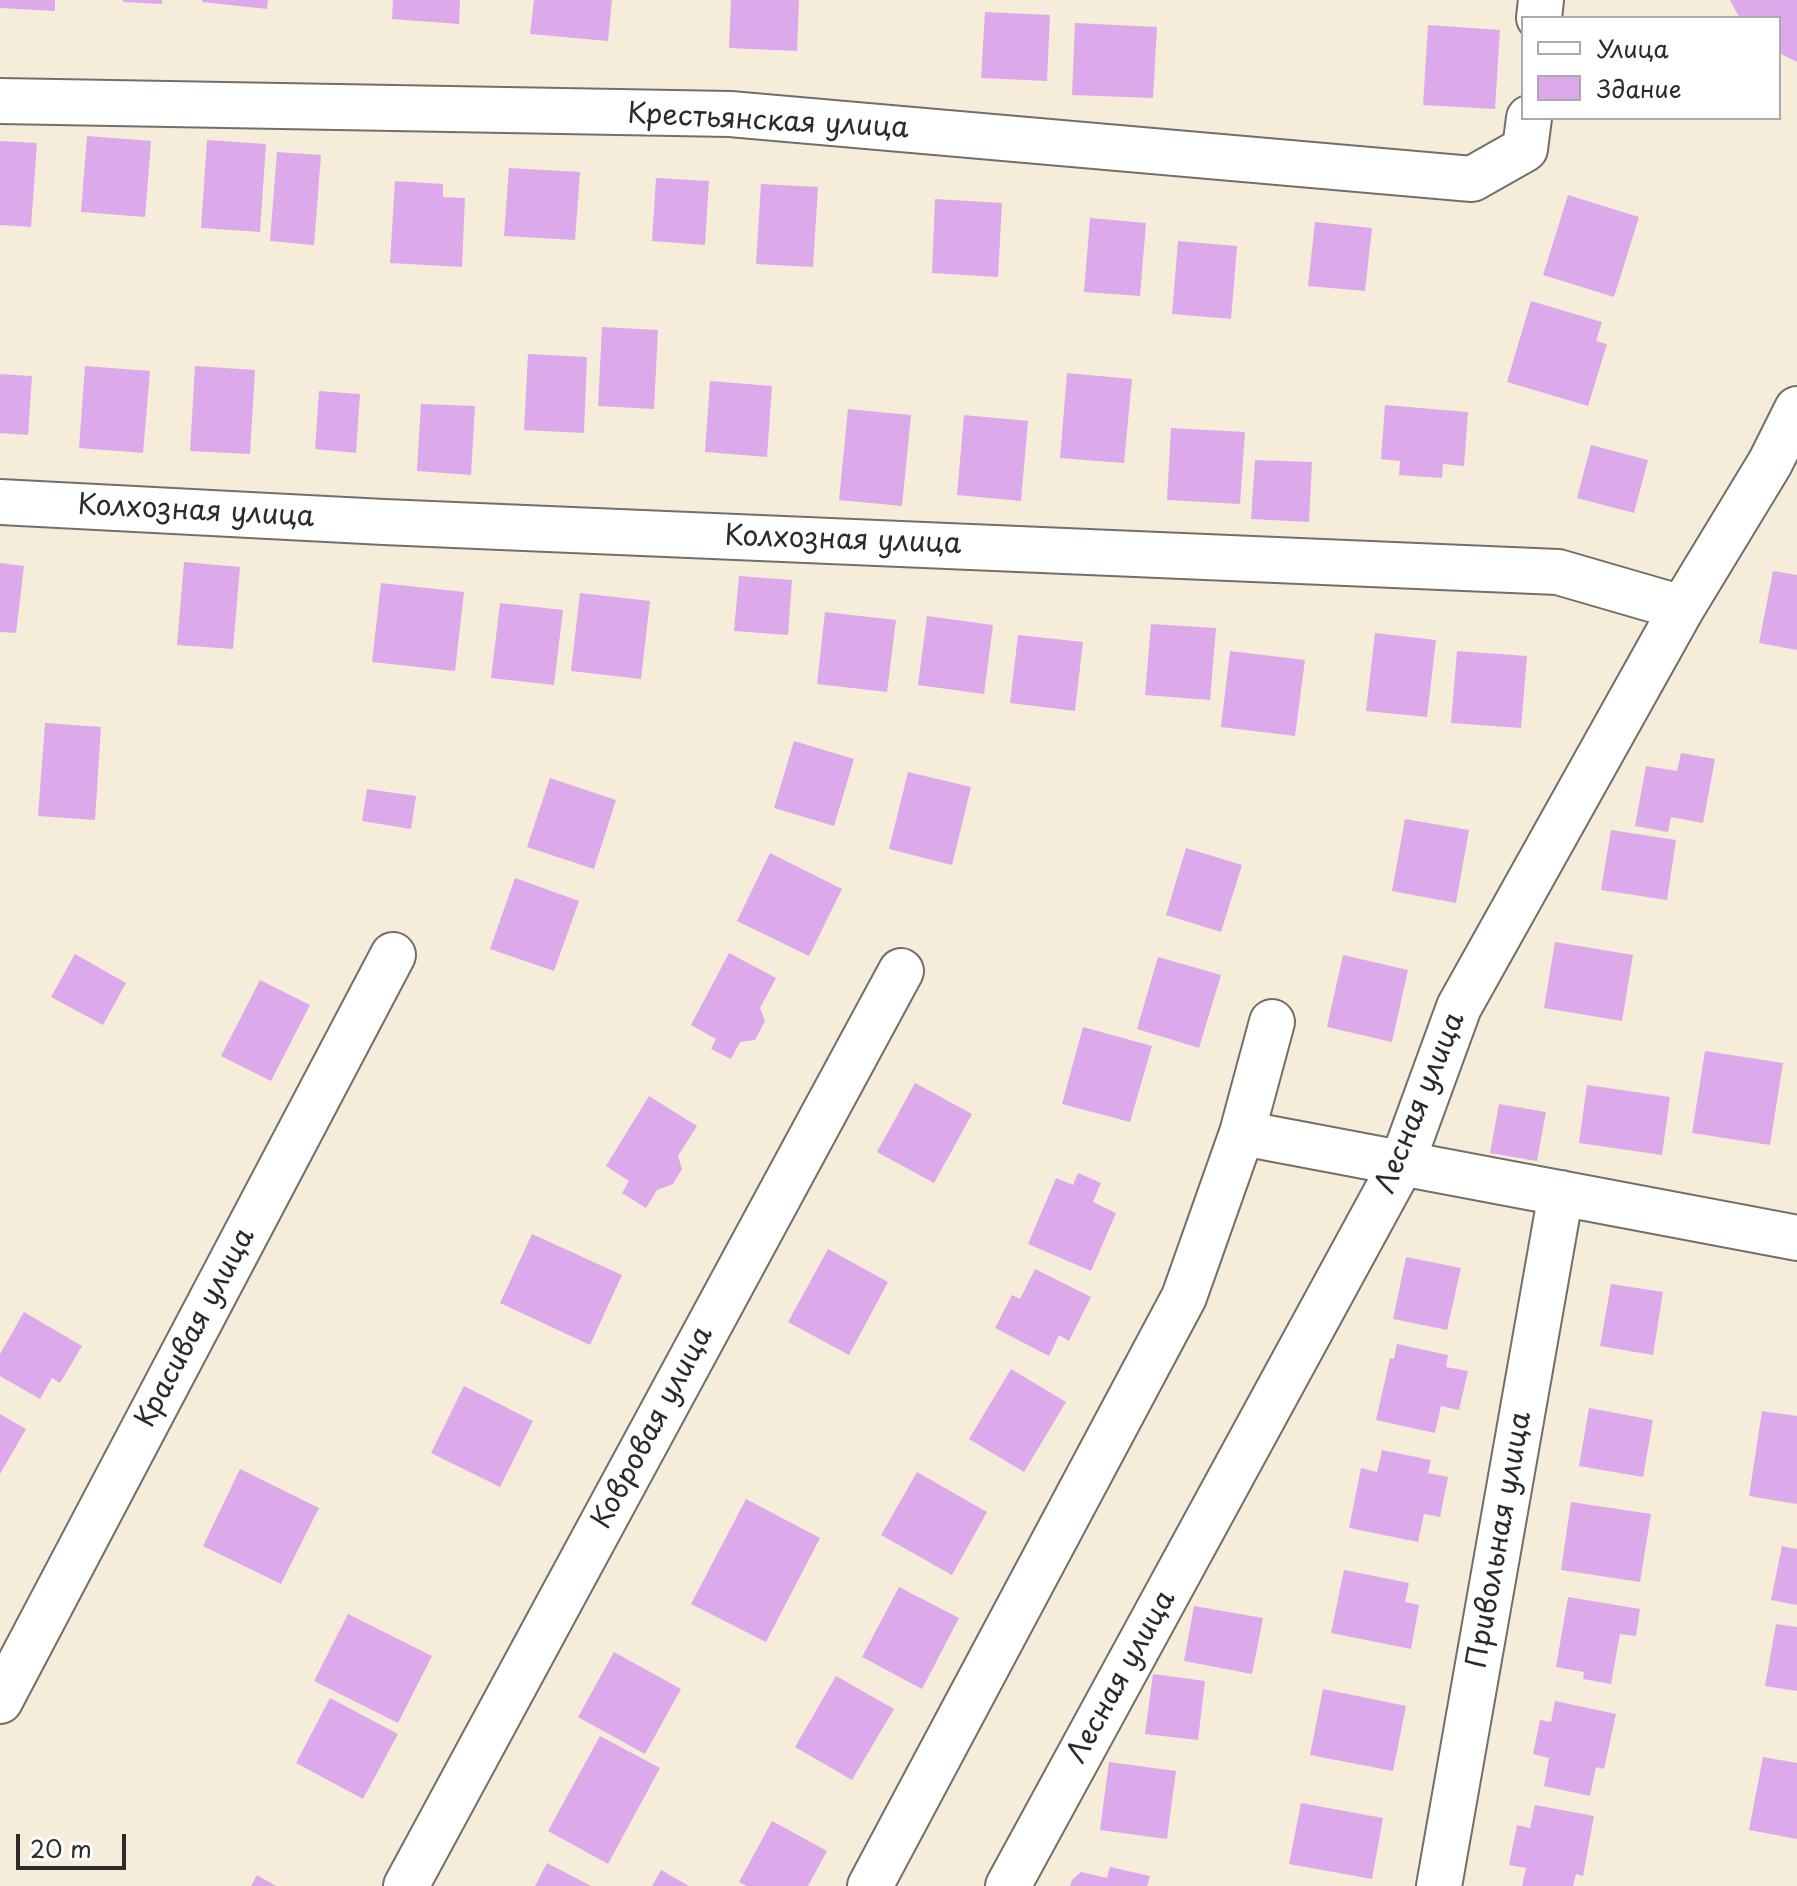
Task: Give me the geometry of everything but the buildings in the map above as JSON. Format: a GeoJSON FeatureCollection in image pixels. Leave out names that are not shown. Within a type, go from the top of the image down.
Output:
{"type":"FeatureCollection","features":[{"type":"Feature","properties":{"kind":"street","name":"Крестьянская улица"},"geometry":{"type":"LineString","coordinates":[[0,101],[730,114],[1472,179],[1527,133]]}},
{"type":"Feature","properties":{"kind":"street","name":"Лесная улица"},"geometry":{"type":"LineString","coordinates":[[1008,1886],[1402,1163],[1459,1007],[1682,608],[1770,463],[1797,409]]}},
{"type":"Feature","properties":{"kind":"street","name":"Колхозная улица"},"geometry":{"type":"LineString","coordinates":[[0,502],[384,522],[1558,572],[1682,608]]}},
{"type":"Feature","properties":{"kind":"street","name":"Красивая улица"},"geometry":{"type":"LineString","coordinates":[[0,1701],[393,955]]}},
{"type":"Feature","properties":{"kind":"street","name":"Ковровая улица"},"geometry":{"type":"LineString","coordinates":[[406,1886],[901,971]]}},
{"type":"Feature","properties":{"kind":"street"},"geometry":{"type":"LineString","coordinates":[[870,1886],[1184,1297],[1242,1133],[1272,1022]]}},
{"type":"Feature","properties":{"kind":"street"},"geometry":{"type":"LineString","coordinates":[[1242,1133],[1797,1238]]}},
{"type":"Feature","properties":{"kind":"street","name":"Привольная улица"},"geometry":{"type":"LineString","coordinates":[[1439,1886],[1561,1193]]}}]}
